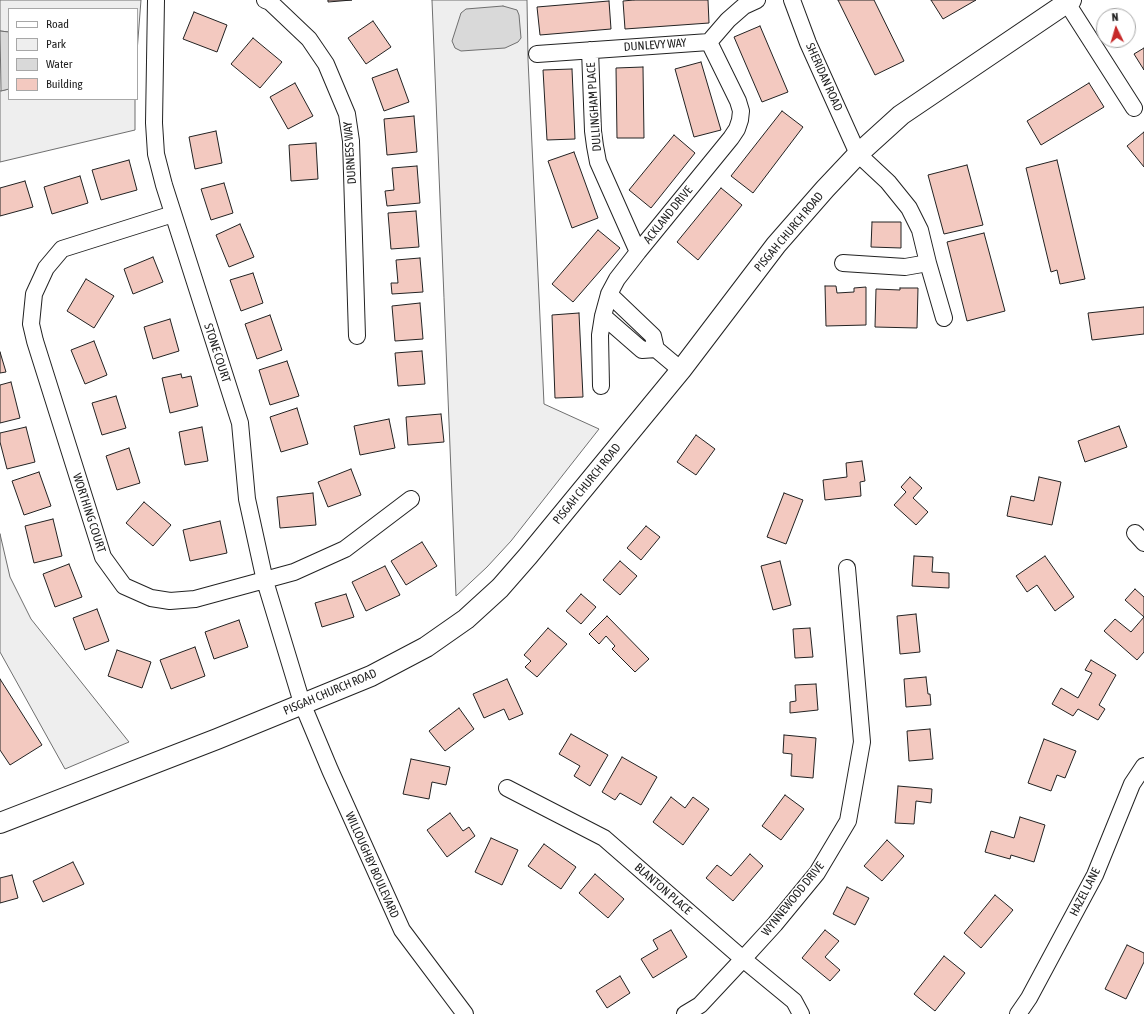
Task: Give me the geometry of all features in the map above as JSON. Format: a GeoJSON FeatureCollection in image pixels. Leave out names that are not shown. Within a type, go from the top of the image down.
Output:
{"type":"FeatureCollection","features":[{"type":"Feature","properties":{"kind":"main road","name":"PISGAH CHURCH ROAD"},"geometry":{"type":"LineString","coordinates":[[0,823],[217,739],[371,676],[426,647],[466,619],[500,588],[528,556],[681,370],[776,245],[858,154],[901,115],[1068,1]]}},
{"type":"Feature","properties":{"kind":"street","name":"STONE COURT"},"geometry":{"type":"LineString","coordinates":[[156,0],[154,123],[156,154],[173,214],[240,423],[247,499],[265,581],[302,703]]}},
{"type":"Feature","properties":{"kind":"street","name":"DURNESS WAY"},"geometry":{"type":"LineString","coordinates":[[264,0],[274,6],[309,39],[326,64],[347,114],[351,141],[357,336]]}},
{"type":"Feature","properties":{"kind":"street"},"geometry":{"type":"LineString","coordinates":[[709,42],[728,20],[744,6],[757,0]]}},
{"type":"Feature","properties":{"kind":"street","name":"SHERIDAN ROAD"},"geometry":{"type":"LineString","coordinates":[[792,0],[808,43],[858,154]]}},
{"type":"Feature","properties":{"kind":"street"},"geometry":{"type":"LineString","coordinates":[[1068,1],[1134,108]]}},
{"type":"Feature","properties":{"kind":"street","name":"DUNLEVY WAY"},"geometry":{"type":"LineString","coordinates":[[537,54],[709,42]]}},
{"type":"Feature","properties":{"kind":"street","name":"ACKLAND DRIVE"},"geometry":{"type":"LineString","coordinates":[[601,386],[600,335],[609,294],[617,279],[638,252],[731,138],[737,129],[740,120],[741,111],[738,101],[709,42]]}},
{"type":"Feature","properties":{"kind":"street","name":"DULLINGHAM PLACE"},"geometry":{"type":"LineString","coordinates":[[590,50],[593,131],[597,157],[638,252]]}},
{"type":"Feature","properties":{"kind":"street"},"geometry":{"type":"LineString","coordinates":[[858,154],[888,182],[909,208],[920,230],[944,318]]}},
{"type":"Feature","properties":{"kind":"street","name":"WORTHING COURT"},"geometry":{"type":"LineString","coordinates":[[173,214],[62,249],[46,268],[34,294],[31,324],[35,341],[103,558],[124,586],[151,598],[170,601],[195,599],[265,581],[294,572],[345,549],[411,500]]}},
{"type":"Feature","properties":{"kind":"street"},"geometry":{"type":"LineString","coordinates":[[843,263],[905,267],[928,263]]}},
{"type":"Feature","properties":{"kind":"street"},"geometry":{"type":"LineString","coordinates":[[609,294],[653,336],[656,349],[681,370]]}},
{"type":"Feature","properties":{"kind":"street"},"geometry":{"type":"LineString","coordinates":[[603,316],[642,350],[656,349]]}},
{"type":"Feature","properties":{"kind":"street","name":"WYNNEWOOD DRIVE"},"geometry":{"type":"LineString","coordinates":[[685,1014],[700,1005],[743,959],[817,873],[848,821],[862,742],[847,568]]}},
{"type":"Feature","properties":{"kind":"street","name":"WILLOUGHBY BOULEVARD"},"geometry":{"type":"LineString","coordinates":[[302,703],[330,770],[402,930],[465,1014]]}},
{"type":"Feature","properties":{"kind":"street","name":"HAZEL LANE"},"geometry":{"type":"LineString","coordinates":[[1018,1014],[1029,998],[1095,875],[1132,784],[1144,766]]}},
{"type":"Feature","properties":{"kind":"street","name":"BLANTON PLACE"},"geometry":{"type":"LineString","coordinates":[[507,788],[604,838],[794,1002],[801,1014]]}},
{"type":"Feature","properties":{"kind":"green space"},"geometry":{"type":"Polygon","coordinates":[[[0,0],[141,0],[138,39],[138,8],[8,8],[8,32],[0,31],[0,0]]]}},
{"type":"Feature","properties":{"kind":"green space"},"geometry":{"type":"Polygon","coordinates":[[[432,0],[527,0],[528,59],[544,404],[599,429],[511,541],[487,567],[456,596],[432,0]]]}},
{"type":"Feature","properties":{"kind":"green space"},"geometry":{"type":"Polygon","coordinates":[[[8,89],[8,100],[135,100],[135,130],[0,162],[0,91],[8,89]]]}},
{"type":"Feature","properties":{"kind":"green space"},"geometry":{"type":"Polygon","coordinates":[[[0,534],[10,577],[31,619],[129,742],[65,769],[0,652],[0,534]]]}},
{"type":"Feature","properties":{"kind":"water"},"geometry":{"type":"Polygon","coordinates":[[[503,6],[517,10],[519,15],[521,38],[518,42],[505,48],[461,51],[455,48],[452,41],[461,13],[466,9],[503,6]]]}},
{"type":"Feature","properties":{"kind":"water"},"geometry":{"type":"Polygon","coordinates":[[[0,31],[8,32],[8,89],[1,91],[0,31]]]}},
{"type":"Feature","properties":{"kind":"building"},"geometry":{"type":"Polygon","coordinates":[[[328,0],[352,0],[328,2],[328,0]]]}},
{"type":"Feature","properties":{"kind":"building"},"geometry":{"type":"Polygon","coordinates":[[[708,0],[709,23],[625,29],[623,1],[708,0]]]}},
{"type":"Feature","properties":{"kind":"building"},"geometry":{"type":"Polygon","coordinates":[[[838,0],[874,0],[904,61],[875,75],[838,0]]]}},
{"type":"Feature","properties":{"kind":"building"},"geometry":{"type":"Polygon","coordinates":[[[931,0],[976,0],[943,19],[931,0]]]}},
{"type":"Feature","properties":{"kind":"building"},"geometry":{"type":"Polygon","coordinates":[[[609,1],[611,29],[540,35],[537,7],[609,1]]]}},
{"type":"Feature","properties":{"kind":"building"},"geometry":{"type":"Polygon","coordinates":[[[194,12],[227,25],[217,52],[183,39],[194,12]]]}},
{"type":"Feature","properties":{"kind":"building"},"geometry":{"type":"Polygon","coordinates":[[[373,21],[391,47],[366,64],[348,38],[373,21]]]}},
{"type":"Feature","properties":{"kind":"building"},"geometry":{"type":"Polygon","coordinates":[[[760,26],[788,92],[762,102],[734,37],[760,26]]]}},
{"type":"Feature","properties":{"kind":"building"},"geometry":{"type":"Polygon","coordinates":[[[253,38],[282,62],[260,88],[231,64],[253,38]]]}},
{"type":"Feature","properties":{"kind":"building"},"geometry":{"type":"Polygon","coordinates":[[[1144,48],[1144,70],[1134,54],[1144,48]]]}},
{"type":"Feature","properties":{"kind":"building"},"geometry":{"type":"Polygon","coordinates":[[[701,62],[721,130],[694,137],[675,69],[701,62]]]}},
{"type":"Feature","properties":{"kind":"building"},"geometry":{"type":"Polygon","coordinates":[[[643,67],[644,138],[617,138],[616,68],[643,67]]]}},
{"type":"Feature","properties":{"kind":"building"},"geometry":{"type":"Polygon","coordinates":[[[397,69],[409,102],[384,111],[372,78],[397,69]]]}},
{"type":"Feature","properties":{"kind":"building"},"geometry":{"type":"Polygon","coordinates":[[[572,69],[575,139],[547,140],[543,70],[572,69]]]}},
{"type":"Feature","properties":{"kind":"building"},"geometry":{"type":"Polygon","coordinates":[[[295,83],[313,116],[288,129],[270,97],[295,83]]]}},
{"type":"Feature","properties":{"kind":"building"},"geometry":{"type":"Polygon","coordinates":[[[1089,83],[1104,107],[1041,145],[1027,121],[1089,83]]]}},
{"type":"Feature","properties":{"kind":"building"},"geometry":{"type":"Polygon","coordinates":[[[782,111],[803,127],[753,193],[731,176],[782,111]]]}},
{"type":"Feature","properties":{"kind":"building"},"geometry":{"type":"Polygon","coordinates":[[[414,116],[417,152],[387,155],[384,119],[414,116]]]}},
{"type":"Feature","properties":{"kind":"building"},"geometry":{"type":"Polygon","coordinates":[[[216,131],[222,163],[195,169],[189,137],[216,131]]]}},
{"type":"Feature","properties":{"kind":"building"},"geometry":{"type":"Polygon","coordinates":[[[1144,132],[1144,167],[1127,146],[1144,132]]]}},
{"type":"Feature","properties":{"kind":"building"},"geometry":{"type":"Polygon","coordinates":[[[674,135],[695,153],[651,208],[629,190],[674,135]]]}},
{"type":"Feature","properties":{"kind":"building"},"geometry":{"type":"Polygon","coordinates":[[[316,143],[318,179],[291,181],[289,145],[316,143]]]}},
{"type":"Feature","properties":{"kind":"building"},"geometry":{"type":"Polygon","coordinates":[[[574,152],[598,218],[572,228],[548,161],[574,152]]]}},
{"type":"Feature","properties":{"kind":"building"},"geometry":{"type":"Polygon","coordinates":[[[129,160],[137,190],[101,200],[92,170],[129,160]]]}},
{"type":"Feature","properties":{"kind":"building"},"geometry":{"type":"Polygon","coordinates":[[[1057,160],[1085,279],[1060,284],[1057,270],[1051,272],[1026,168],[1057,160]]]}},
{"type":"Feature","properties":{"kind":"building"},"geometry":{"type":"Polygon","coordinates":[[[967,165],[983,225],[944,234],[928,175],[967,165]]]}},
{"type":"Feature","properties":{"kind":"building"},"geometry":{"type":"Polygon","coordinates":[[[417,166],[420,203],[387,206],[385,191],[394,190],[392,168],[417,166]]]}},
{"type":"Feature","properties":{"kind":"building"},"geometry":{"type":"Polygon","coordinates":[[[80,176],[88,203],[52,214],[44,187],[80,176]]]}},
{"type":"Feature","properties":{"kind":"building"},"geometry":{"type":"Polygon","coordinates":[[[25,181],[33,207],[0,216],[0,188],[25,181]]]}},
{"type":"Feature","properties":{"kind":"building"},"geometry":{"type":"Polygon","coordinates":[[[224,183],[233,213],[211,220],[201,189],[224,183]]]}},
{"type":"Feature","properties":{"kind":"building"},"geometry":{"type":"Polygon","coordinates":[[[721,188],[742,205],[698,260],[677,242],[721,188]]]}},
{"type":"Feature","properties":{"kind":"building"},"geometry":{"type":"Polygon","coordinates":[[[416,211],[419,247],[391,249],[388,213],[416,211]]]}},
{"type":"Feature","properties":{"kind":"building"},"geometry":{"type":"Polygon","coordinates":[[[872,222],[901,222],[901,248],[871,247],[872,222]]]}},
{"type":"Feature","properties":{"kind":"building"},"geometry":{"type":"Polygon","coordinates":[[[240,224],[254,257],[229,267],[216,235],[240,224]]]}},
{"type":"Feature","properties":{"kind":"building"},"geometry":{"type":"Polygon","coordinates":[[[598,230],[620,248],[573,302],[552,284],[598,230]]]}},
{"type":"Feature","properties":{"kind":"building"},"geometry":{"type":"Polygon","coordinates":[[[984,233],[1005,311],[967,321],[947,242],[984,233]]]}},
{"type":"Feature","properties":{"kind":"building"},"geometry":{"type":"Polygon","coordinates":[[[153,257],[163,282],[133,294],[124,269],[153,257]]]}},
{"type":"Feature","properties":{"kind":"building"},"geometry":{"type":"Polygon","coordinates":[[[420,258],[423,292],[392,294],[391,283],[398,283],[396,260],[420,258]]]}},
{"type":"Feature","properties":{"kind":"building"},"geometry":{"type":"Polygon","coordinates":[[[253,273],[263,303],[241,311],[230,280],[253,273]]]}},
{"type":"Feature","properties":{"kind":"building"},"geometry":{"type":"Polygon","coordinates":[[[86,279],[114,296],[94,328],[67,311],[86,279]]]}},
{"type":"Feature","properties":{"kind":"building"},"geometry":{"type":"Polygon","coordinates":[[[825,286],[836,286],[837,293],[854,292],[854,288],[866,287],[866,325],[826,326],[825,286]]]}},
{"type":"Feature","properties":{"kind":"building"},"geometry":{"type":"Polygon","coordinates":[[[900,288],[918,288],[917,328],[875,327],[876,289],[900,290],[900,288]]]}},
{"type":"Feature","properties":{"kind":"building"},"geometry":{"type":"Polygon","coordinates":[[[420,303],[423,339],[395,341],[392,306],[420,303]]]}},
{"type":"Feature","properties":{"kind":"building"},"geometry":{"type":"Polygon","coordinates":[[[1144,307],[1144,334],[1092,340],[1088,313],[1144,307]]]}},
{"type":"Feature","properties":{"kind":"building"},"geometry":{"type":"Polygon","coordinates":[[[579,313],[583,397],[555,398],[552,315],[579,313]]]}},
{"type":"Feature","properties":{"kind":"building"},"geometry":{"type":"Polygon","coordinates":[[[270,315],[282,350],[257,359],[245,324],[270,315]]]}},
{"type":"Feature","properties":{"kind":"building"},"geometry":{"type":"Polygon","coordinates":[[[170,319],[179,351],[153,359],[144,327],[170,319]]]}},
{"type":"Feature","properties":{"kind":"building"},"geometry":{"type":"Polygon","coordinates":[[[94,341],[107,375],[85,384],[71,350],[94,341]]]}},
{"type":"Feature","properties":{"kind":"building"},"geometry":{"type":"Polygon","coordinates":[[[422,351],[425,384],[398,386],[395,353],[422,351]]]}},
{"type":"Feature","properties":{"kind":"building"},"geometry":{"type":"Polygon","coordinates":[[[0,352],[6,372],[0,373],[0,352]]]}},
{"type":"Feature","properties":{"kind":"building"},"geometry":{"type":"Polygon","coordinates":[[[287,361],[299,396],[270,405],[259,370],[287,361]]]}},
{"type":"Feature","properties":{"kind":"building"},"geometry":{"type":"Polygon","coordinates":[[[181,374],[182,378],[191,376],[198,406],[170,413],[162,378],[181,374]]]}},
{"type":"Feature","properties":{"kind":"building"},"geometry":{"type":"Polygon","coordinates":[[[11,382],[20,418],[0,423],[0,385],[11,382]]]}},
{"type":"Feature","properties":{"kind":"building"},"geometry":{"type":"Polygon","coordinates":[[[116,396],[126,428],[102,435],[92,403],[116,396]]]}},
{"type":"Feature","properties":{"kind":"building"},"geometry":{"type":"Polygon","coordinates":[[[297,408],[308,444],[281,452],[270,417],[297,408]]]}},
{"type":"Feature","properties":{"kind":"building"},"geometry":{"type":"Polygon","coordinates":[[[441,414],[444,442],[408,445],[406,417],[441,414]]]}},
{"type":"Feature","properties":{"kind":"building"},"geometry":{"type":"Polygon","coordinates":[[[389,419],[395,448],[360,455],[354,426],[389,419]]]}},
{"type":"Feature","properties":{"kind":"building"},"geometry":{"type":"Polygon","coordinates":[[[1119,426],[1127,447],[1085,462],[1078,441],[1119,426]]]}},
{"type":"Feature","properties":{"kind":"building"},"geometry":{"type":"Polygon","coordinates":[[[26,427],[35,462],[7,469],[0,442],[0,433],[26,427]]]}},
{"type":"Feature","properties":{"kind":"building"},"geometry":{"type":"Polygon","coordinates":[[[202,427],[208,461],[185,465],[179,432],[202,427]]]}},
{"type":"Feature","properties":{"kind":"building"},"geometry":{"type":"Polygon","coordinates":[[[696,435],[715,449],[696,475],[677,462],[696,435]]]}},
{"type":"Feature","properties":{"kind":"building"},"geometry":{"type":"Polygon","coordinates":[[[129,448],[140,483],[117,490],[106,456],[129,448]]]}},
{"type":"Feature","properties":{"kind":"building"},"geometry":{"type":"Polygon","coordinates":[[[862,461],[865,481],[860,482],[861,496],[825,500],[823,480],[847,477],[846,463],[862,461]]]}},
{"type":"Feature","properties":{"kind":"building"},"geometry":{"type":"Polygon","coordinates":[[[351,469],[361,495],[328,507],[318,482],[351,469]]]}},
{"type":"Feature","properties":{"kind":"building"},"geometry":{"type":"Polygon","coordinates":[[[39,472],[51,506],[24,515],[12,481],[39,472]]]}},
{"type":"Feature","properties":{"kind":"building"},"geometry":{"type":"Polygon","coordinates":[[[910,477],[922,488],[913,498],[928,512],[916,525],[894,505],[906,492],[901,487],[910,477]]]}},
{"type":"Feature","properties":{"kind":"building"},"geometry":{"type":"Polygon","coordinates":[[[1039,477],[1061,482],[1052,525],[1007,516],[1011,496],[1034,501],[1039,477]]]}},
{"type":"Feature","properties":{"kind":"building"},"geometry":{"type":"Polygon","coordinates":[[[313,493],[316,525],[280,528],[277,497],[313,493]]]}},
{"type":"Feature","properties":{"kind":"building"},"geometry":{"type":"Polygon","coordinates":[[[784,493],[803,500],[786,544],[767,537],[784,493]]]}},
{"type":"Feature","properties":{"kind":"building"},"geometry":{"type":"Polygon","coordinates":[[[144,502],[171,525],[153,546],[126,523],[144,502]]]}},
{"type":"Feature","properties":{"kind":"building"},"geometry":{"type":"Polygon","coordinates":[[[53,519],[62,556],[34,563],[25,526],[53,519]]]}},
{"type":"Feature","properties":{"kind":"building"},"geometry":{"type":"Polygon","coordinates":[[[220,521],[227,553],[190,561],[183,530],[220,521]]]}},
{"type":"Feature","properties":{"kind":"building"},"geometry":{"type":"Polygon","coordinates":[[[646,526],[660,537],[641,560],[627,548],[646,526]]]}},
{"type":"Feature","properties":{"kind":"building"},"geometry":{"type":"Polygon","coordinates":[[[422,542],[437,566],[406,585],[391,561],[422,542]]]}},
{"type":"Feature","properties":{"kind":"building"},"geometry":{"type":"Polygon","coordinates":[[[914,556],[933,557],[932,572],[949,573],[949,588],[912,586],[914,556]]]}},
{"type":"Feature","properties":{"kind":"building"},"geometry":{"type":"Polygon","coordinates":[[[1045,556],[1074,597],[1055,611],[1037,585],[1027,592],[1016,576],[1045,556]]]}},
{"type":"Feature","properties":{"kind":"building"},"geometry":{"type":"Polygon","coordinates":[[[620,561],[637,576],[620,595],[603,580],[620,561]]]}},
{"type":"Feature","properties":{"kind":"building"},"geometry":{"type":"Polygon","coordinates":[[[780,561],[791,605],[773,610],[761,566],[780,561]]]}},
{"type":"Feature","properties":{"kind":"building"},"geometry":{"type":"Polygon","coordinates":[[[69,564],[82,597],[55,607],[43,574],[69,564]]]}},
{"type":"Feature","properties":{"kind":"building"},"geometry":{"type":"Polygon","coordinates":[[[385,566],[400,595],[366,611],[352,582],[385,566]]]}},
{"type":"Feature","properties":{"kind":"building"},"geometry":{"type":"Polygon","coordinates":[[[1135,589],[1144,597],[1144,617],[1125,600],[1135,589]]]}},
{"type":"Feature","properties":{"kind":"building"},"geometry":{"type":"Polygon","coordinates":[[[346,594],[354,617],[322,627],[315,603],[346,594]]]}},
{"type":"Feature","properties":{"kind":"building"},"geometry":{"type":"Polygon","coordinates":[[[581,594],[596,607],[581,624],[566,611],[581,594]]]}},
{"type":"Feature","properties":{"kind":"building"},"geometry":{"type":"Polygon","coordinates":[[[97,609],[109,641],[85,650],[73,618],[97,609]]]}},
{"type":"Feature","properties":{"kind":"building"},"geometry":{"type":"Polygon","coordinates":[[[916,614],[920,652],[900,654],[897,616],[916,614]]]}},
{"type":"Feature","properties":{"kind":"building"},"geometry":{"type":"Polygon","coordinates":[[[607,616],[649,659],[635,672],[612,649],[615,646],[606,636],[599,644],[589,634],[607,616]]]}},
{"type":"Feature","properties":{"kind":"building"},"geometry":{"type":"Polygon","coordinates":[[[1144,617],[1144,652],[1137,660],[1104,631],[1115,619],[1131,632],[1144,617]]]}},
{"type":"Feature","properties":{"kind":"building"},"geometry":{"type":"Polygon","coordinates":[[[239,620],[248,647],[214,659],[205,632],[239,620]]]}},
{"type":"Feature","properties":{"kind":"building"},"geometry":{"type":"Polygon","coordinates":[[[548,628],[567,644],[537,677],[525,667],[531,661],[524,655],[548,628]]]}},
{"type":"Feature","properties":{"kind":"building"},"geometry":{"type":"Polygon","coordinates":[[[810,628],[813,657],[795,658],[793,629],[810,628]]]}},
{"type":"Feature","properties":{"kind":"building"},"geometry":{"type":"Polygon","coordinates":[[[195,647],[205,676],[171,689],[160,660],[195,647]]]}},
{"type":"Feature","properties":{"kind":"building"},"geometry":{"type":"Polygon","coordinates":[[[117,650],[151,662],[142,688],[108,676],[117,650]]]}},
{"type":"Feature","properties":{"kind":"building"},"geometry":{"type":"Polygon","coordinates":[[[1091,660],[1116,675],[1099,705],[1105,709],[1098,720],[1078,709],[1073,716],[1052,704],[1061,688],[1078,698],[1092,673],[1085,670],[1091,660]]]}},
{"type":"Feature","properties":{"kind":"building"},"geometry":{"type":"Polygon","coordinates":[[[926,677],[931,705],[906,707],[904,679],[926,677]]]}},
{"type":"Feature","properties":{"kind":"building"},"geometry":{"type":"Polygon","coordinates":[[[0,679],[42,745],[10,765],[0,750],[0,679]]]}},
{"type":"Feature","properties":{"kind":"building"},"geometry":{"type":"Polygon","coordinates":[[[507,679],[523,714],[509,720],[504,709],[484,718],[473,694],[507,679]]]}},
{"type":"Feature","properties":{"kind":"building"},"geometry":{"type":"Polygon","coordinates":[[[816,684],[818,710],[790,713],[790,702],[796,701],[795,685],[816,684]]]}},
{"type":"Feature","properties":{"kind":"building"},"geometry":{"type":"Polygon","coordinates":[[[459,708],[474,729],[445,751],[429,731],[459,708]]]}},
{"type":"Feature","properties":{"kind":"building"},"geometry":{"type":"Polygon","coordinates":[[[930,729],[933,759],[909,761],[907,731],[930,729]]]}},
{"type":"Feature","properties":{"kind":"building"},"geometry":{"type":"Polygon","coordinates":[[[571,734],[608,755],[590,786],[574,776],[580,766],[559,754],[571,734]]]}},
{"type":"Feature","properties":{"kind":"building"},"geometry":{"type":"Polygon","coordinates":[[[784,735],[816,738],[813,778],[791,776],[792,754],[783,753],[784,735]]]}},
{"type":"Feature","properties":{"kind":"building"},"geometry":{"type":"Polygon","coordinates":[[[1044,739],[1076,751],[1065,778],[1057,775],[1051,791],[1028,783],[1044,739]]]}},
{"type":"Feature","properties":{"kind":"building"},"geometry":{"type":"Polygon","coordinates":[[[622,757],[657,777],[641,805],[620,793],[615,800],[602,792],[622,757]]]}},
{"type":"Feature","properties":{"kind":"building"},"geometry":{"type":"Polygon","coordinates":[[[411,759],[450,767],[446,785],[432,782],[429,799],[403,794],[411,759]]]}},
{"type":"Feature","properties":{"kind":"building"},"geometry":{"type":"Polygon","coordinates":[[[898,786],[932,789],[931,803],[916,801],[914,824],[895,823],[898,786]]]}},
{"type":"Feature","properties":{"kind":"building"},"geometry":{"type":"Polygon","coordinates":[[[785,795],[804,809],[781,840],[762,826],[785,795]]]}},
{"type":"Feature","properties":{"kind":"building"},"geometry":{"type":"Polygon","coordinates":[[[671,797],[685,808],[693,797],[709,809],[683,845],[653,822],[671,797]]]}},
{"type":"Feature","properties":{"kind":"building"},"geometry":{"type":"Polygon","coordinates":[[[450,813],[463,831],[469,827],[475,836],[447,857],[427,830],[450,813]]]}},
{"type":"Feature","properties":{"kind":"building"},"geometry":{"type":"Polygon","coordinates":[[[1020,817],[1045,825],[1034,862],[1011,855],[1010,859],[985,852],[991,831],[1014,838],[1020,817]]]}},
{"type":"Feature","properties":{"kind":"building"},"geometry":{"type":"Polygon","coordinates":[[[491,838],[518,850],[502,885],[475,872],[491,838]]]}},
{"type":"Feature","properties":{"kind":"building"},"geometry":{"type":"Polygon","coordinates":[[[887,840],[904,856],[882,881],[864,866],[887,840]]]}},
{"type":"Feature","properties":{"kind":"building"},"geometry":{"type":"Polygon","coordinates":[[[544,844],[576,867],[561,889],[528,866],[544,844]]]}},
{"type":"Feature","properties":{"kind":"building"},"geometry":{"type":"Polygon","coordinates":[[[750,854],[763,866],[733,901],[706,878],[717,865],[731,876],[750,854]]]}},
{"type":"Feature","properties":{"kind":"building"},"geometry":{"type":"Polygon","coordinates":[[[73,862],[84,884],[43,902],[33,881],[73,862]]]}},
{"type":"Feature","properties":{"kind":"building"},"geometry":{"type":"Polygon","coordinates":[[[595,874],[624,899],[608,918],[579,893],[595,874]]]}},
{"type":"Feature","properties":{"kind":"building"},"geometry":{"type":"Polygon","coordinates":[[[12,875],[18,898],[0,903],[0,878],[12,875]]]}},
{"type":"Feature","properties":{"kind":"building"},"geometry":{"type":"Polygon","coordinates":[[[847,887],[869,898],[855,925],[833,914],[847,887]]]}},
{"type":"Feature","properties":{"kind":"building"},"geometry":{"type":"Polygon","coordinates":[[[995,895],[1013,910],[981,948],[964,933],[995,895]]]}},
{"type":"Feature","properties":{"kind":"building"},"geometry":{"type":"Polygon","coordinates":[[[671,930],[687,957],[653,978],[641,959],[658,949],[653,940],[671,930]]]}},
{"type":"Feature","properties":{"kind":"building"},"geometry":{"type":"Polygon","coordinates":[[[825,930],[839,941],[825,957],[840,970],[830,981],[802,958],[825,930]]]}},
{"type":"Feature","properties":{"kind":"building"},"geometry":{"type":"Polygon","coordinates":[[[1127,945],[1144,953],[1144,962],[1126,999],[1105,989],[1127,945]]]}},
{"type":"Feature","properties":{"kind":"building"},"geometry":{"type":"Polygon","coordinates":[[[944,956],[965,973],[935,1011],[914,994],[944,956]]]}},
{"type":"Feature","properties":{"kind":"building"},"geometry":{"type":"Polygon","coordinates":[[[620,976],[630,993],[607,1008],[596,991],[620,976]]]}}]}
